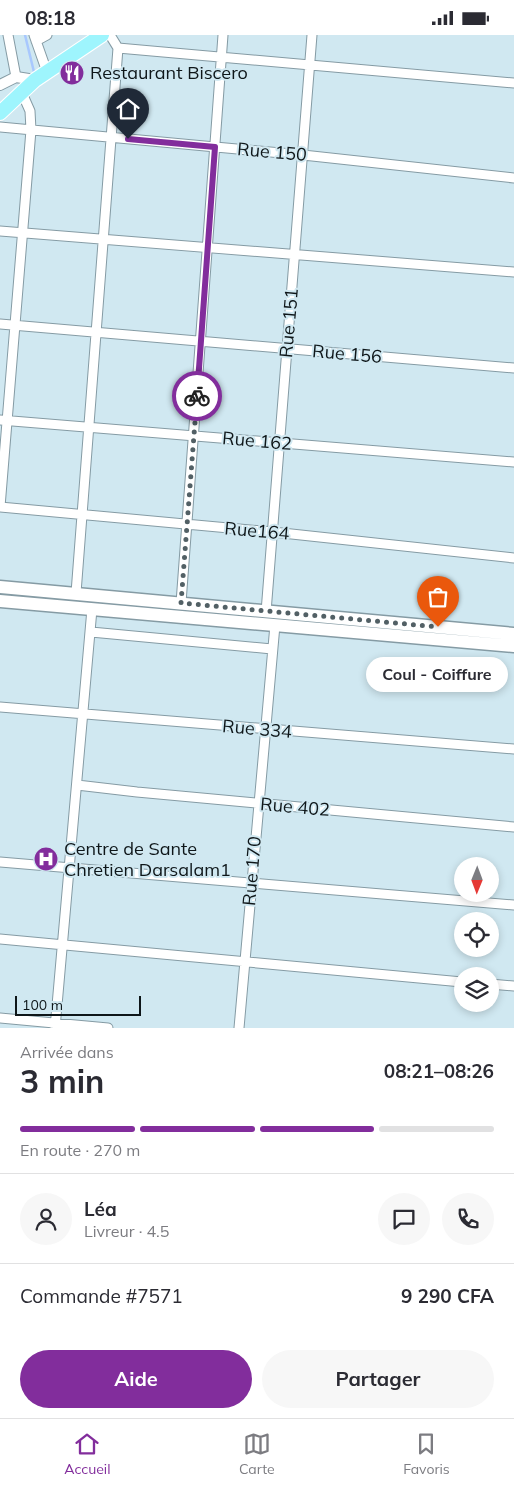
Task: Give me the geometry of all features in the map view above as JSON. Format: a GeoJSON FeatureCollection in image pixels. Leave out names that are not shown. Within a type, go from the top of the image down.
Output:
{"type":"FeatureCollection","features":[{"type":"Feature","properties":{"kind":"main road"},"geometry":{"type":"LineString","coordinates":[[0,113],[41,76],[102,35]]}},
{"type":"Feature","properties":{"kind":"main road"},"geometry":{"type":"LineString","coordinates":[[0,587],[514,634]]}},
{"type":"Feature","properties":{"kind":"main road"},"geometry":{"type":"LineString","coordinates":[[0,601],[514,646]]}},
{"type":"Feature","properties":{"kind":"street"},"geometry":{"type":"LineString","coordinates":[[8,35],[16,77]]}},
{"type":"Feature","properties":{"kind":"street"},"geometry":{"type":"LineString","coordinates":[[0,85],[16,77],[41,76],[35,38],[47,35]]}},
{"type":"Feature","properties":{"kind":"street"},"geometry":{"type":"LineString","coordinates":[[76,593],[118,48],[110,35]]}},
{"type":"Feature","properties":{"kind":"street"},"geometry":{"type":"LineString","coordinates":[[181,603],[223,35]]}},
{"type":"Feature","properties":{"kind":"street","name":"Rue 151"},"geometry":{"type":"LineString","coordinates":[[266,612],[312,35]]}},
{"type":"Feature","properties":{"kind":"street"},"geometry":{"type":"LineString","coordinates":[[118,48],[514,83]]}},
{"type":"Feature","properties":{"kind":"street"},"geometry":{"type":"LineString","coordinates":[[0,507],[4,420],[15,325],[31,130],[30,111],[22,93]]}},
{"type":"Feature","properties":{"kind":"street","name":"Rue 150"},"geometry":{"type":"LineString","coordinates":[[0,127],[303,155],[514,178]]}},
{"type":"Feature","properties":{"kind":"street"},"geometry":{"type":"LineString","coordinates":[[0,231],[514,272]]}},
{"type":"Feature","properties":{"kind":"street","name":"Rue 156"},"geometry":{"type":"LineString","coordinates":[[0,324],[514,368]]}},
{"type":"Feature","properties":{"kind":"street","name":"Rue 162"},"geometry":{"type":"LineString","coordinates":[[4,420],[514,462]]}},
{"type":"Feature","properties":{"kind":"street","name":"Rue164"},"geometry":{"type":"LineString","coordinates":[[0,507],[273,532],[514,558]]}},
{"type":"Feature","properties":{"kind":"street"},"geometry":{"type":"LineString","coordinates":[[56,1026],[92,609]]}},
{"type":"Feature","properties":{"kind":"street","name":"Rue 170"},"geometry":{"type":"LineString","coordinates":[[239,1028],[275,625]]}},
{"type":"Feature","properties":{"kind":"street"},"geometry":{"type":"LineString","coordinates":[[90,632],[272,649]]}},
{"type":"Feature","properties":{"kind":"street","name":"Rue 334"},"geometry":{"type":"LineString","coordinates":[[0,707],[514,749]]}},
{"type":"Feature","properties":{"kind":"street","name":"Rue 402"},"geometry":{"type":"LineString","coordinates":[[77,785],[514,827]]}},
{"type":"Feature","properties":{"kind":"street"},"geometry":{"type":"LineString","coordinates":[[0,862],[514,905]]}},
{"type":"Feature","properties":{"kind":"street"},"geometry":{"type":"LineString","coordinates":[[0,939],[454,980]]}},
{"type":"Feature","properties":{"kind":"street"},"geometry":{"type":"LineString","coordinates":[[499,985],[514,986]]}},
{"type":"Feature","properties":{"kind":"street"},"geometry":{"type":"LineString","coordinates":[[0,1018],[56,1026],[108,1028]]}},
{"type":"Feature","properties":{"kind":"waterway"},"geometry":{"type":"LineString","coordinates":[[25,35],[34,72]]}},
{"type":"Feature","properties":{"kind":"way so far"},"geometry":{"type":"LineString","coordinates":[[197,396],[181,603],[438,627]]}},
{"type":"Feature","properties":{"kind":"place","name":"Restaurant Biscero"},"geometry":{"type":"Point","coordinates":[72,73]}},
{"type":"Feature","properties":{"kind":"place","name":"Coul - Coiffure"},"geometry":{"type":"Point","coordinates":[438,627]}},
{"type":"Feature","properties":{"kind":"place","name":"Centre de Sante Chretien Darsalam1"},"geometry":{"type":"Point","coordinates":[46,859]}},
{"type":"Feature","properties":{"kind":"route"},"geometry":{"type":"LineString","coordinates":[[128,139],[215,147],[197,396]]}}]}
